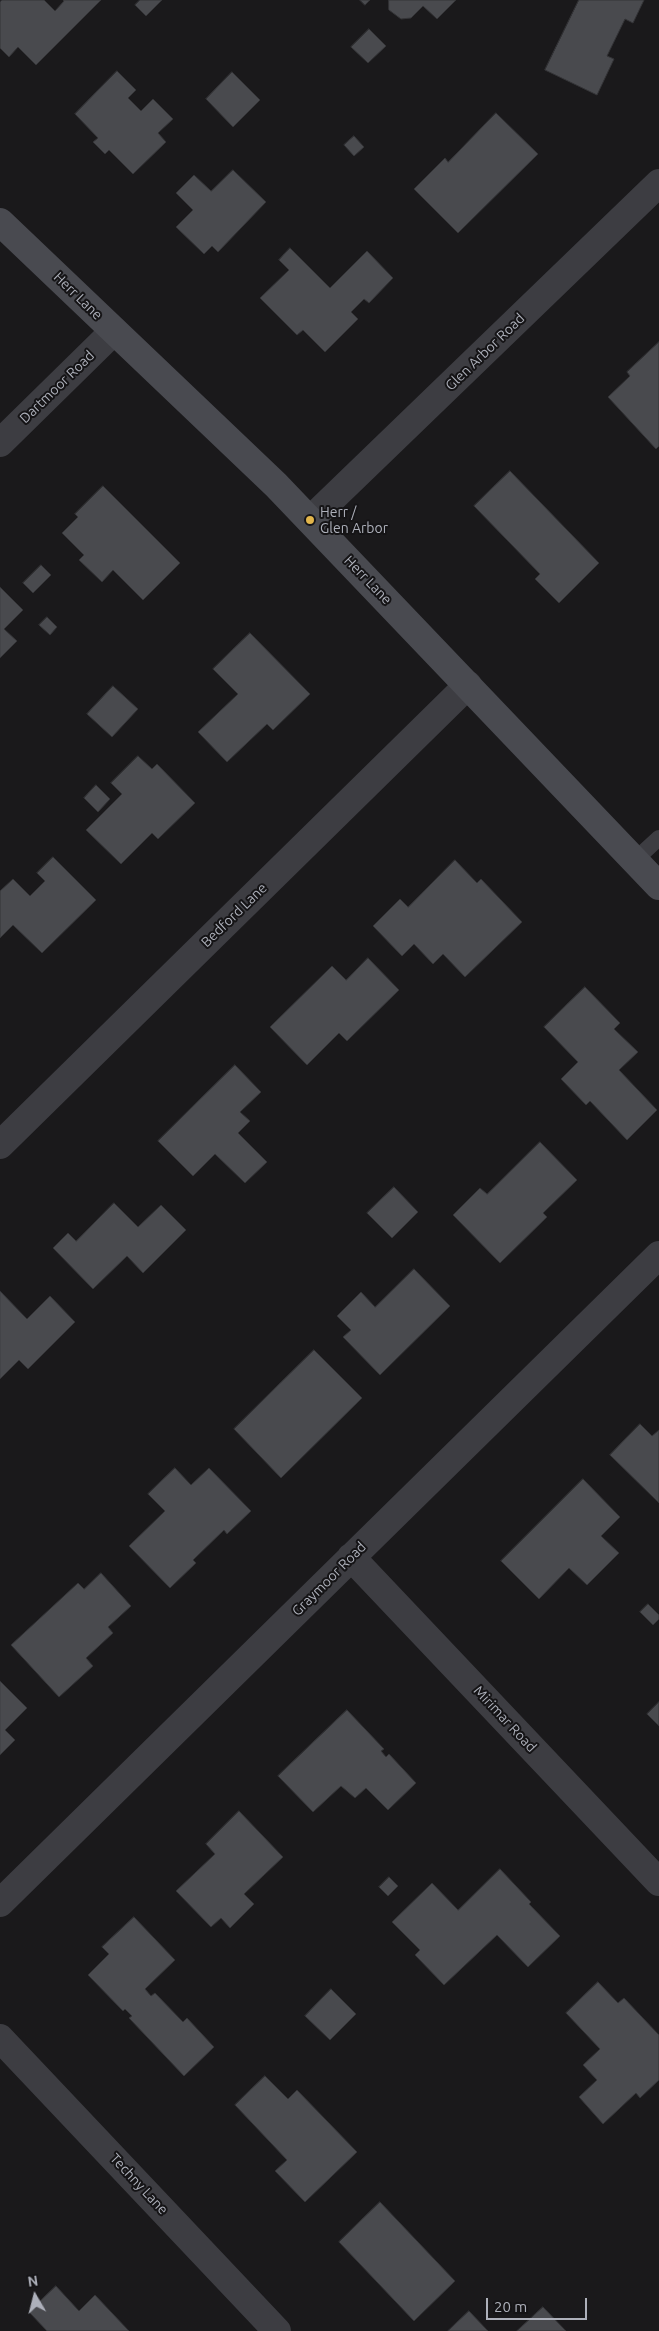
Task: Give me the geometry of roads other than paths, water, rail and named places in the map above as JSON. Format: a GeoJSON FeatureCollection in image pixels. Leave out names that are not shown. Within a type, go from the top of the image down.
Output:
{"type":"FeatureCollection","features":[{"type":"Feature","properties":{"kind":"main road","name":"Herr Lane"},"geometry":{"type":"LineString","coordinates":[[0,222],[276,484],[659,886]]}},
{"type":"Feature","properties":{"kind":"street","name":"Glen Arbor Road"},"geometry":{"type":"LineString","coordinates":[[310,520],[659,183]]}},
{"type":"Feature","properties":{"kind":"street","name":"Dartmoor Road"},"geometry":{"type":"LineString","coordinates":[[0,442],[114,331]]}},
{"type":"Feature","properties":{"kind":"street","name":"Bedford Lane"},"geometry":{"type":"LineString","coordinates":[[0,1145],[468,685]]}},
{"type":"Feature","properties":{"kind":"street","name":"Graymoor Road"},"geometry":{"type":"LineString","coordinates":[[0,1903],[659,1255]]}},
{"type":"Feature","properties":{"kind":"street","name":"Mirimar Road"},"geometry":{"type":"LineString","coordinates":[[351,1557],[659,1882]]}},
{"type":"Feature","properties":{"kind":"street","name":"Techny Lane"},"geometry":{"type":"LineString","coordinates":[[0,2038],[277,2331]]}},
{"type":"Feature","properties":{"kind":"lane"},"geometry":{"type":"LineString","coordinates":[[634,860],[659,838]]}},
{"type":"Feature","properties":{"kind":"place","name":"Herr / Glen Arbor"},"geometry":{"type":"Point","coordinates":[310,520]}}]}
